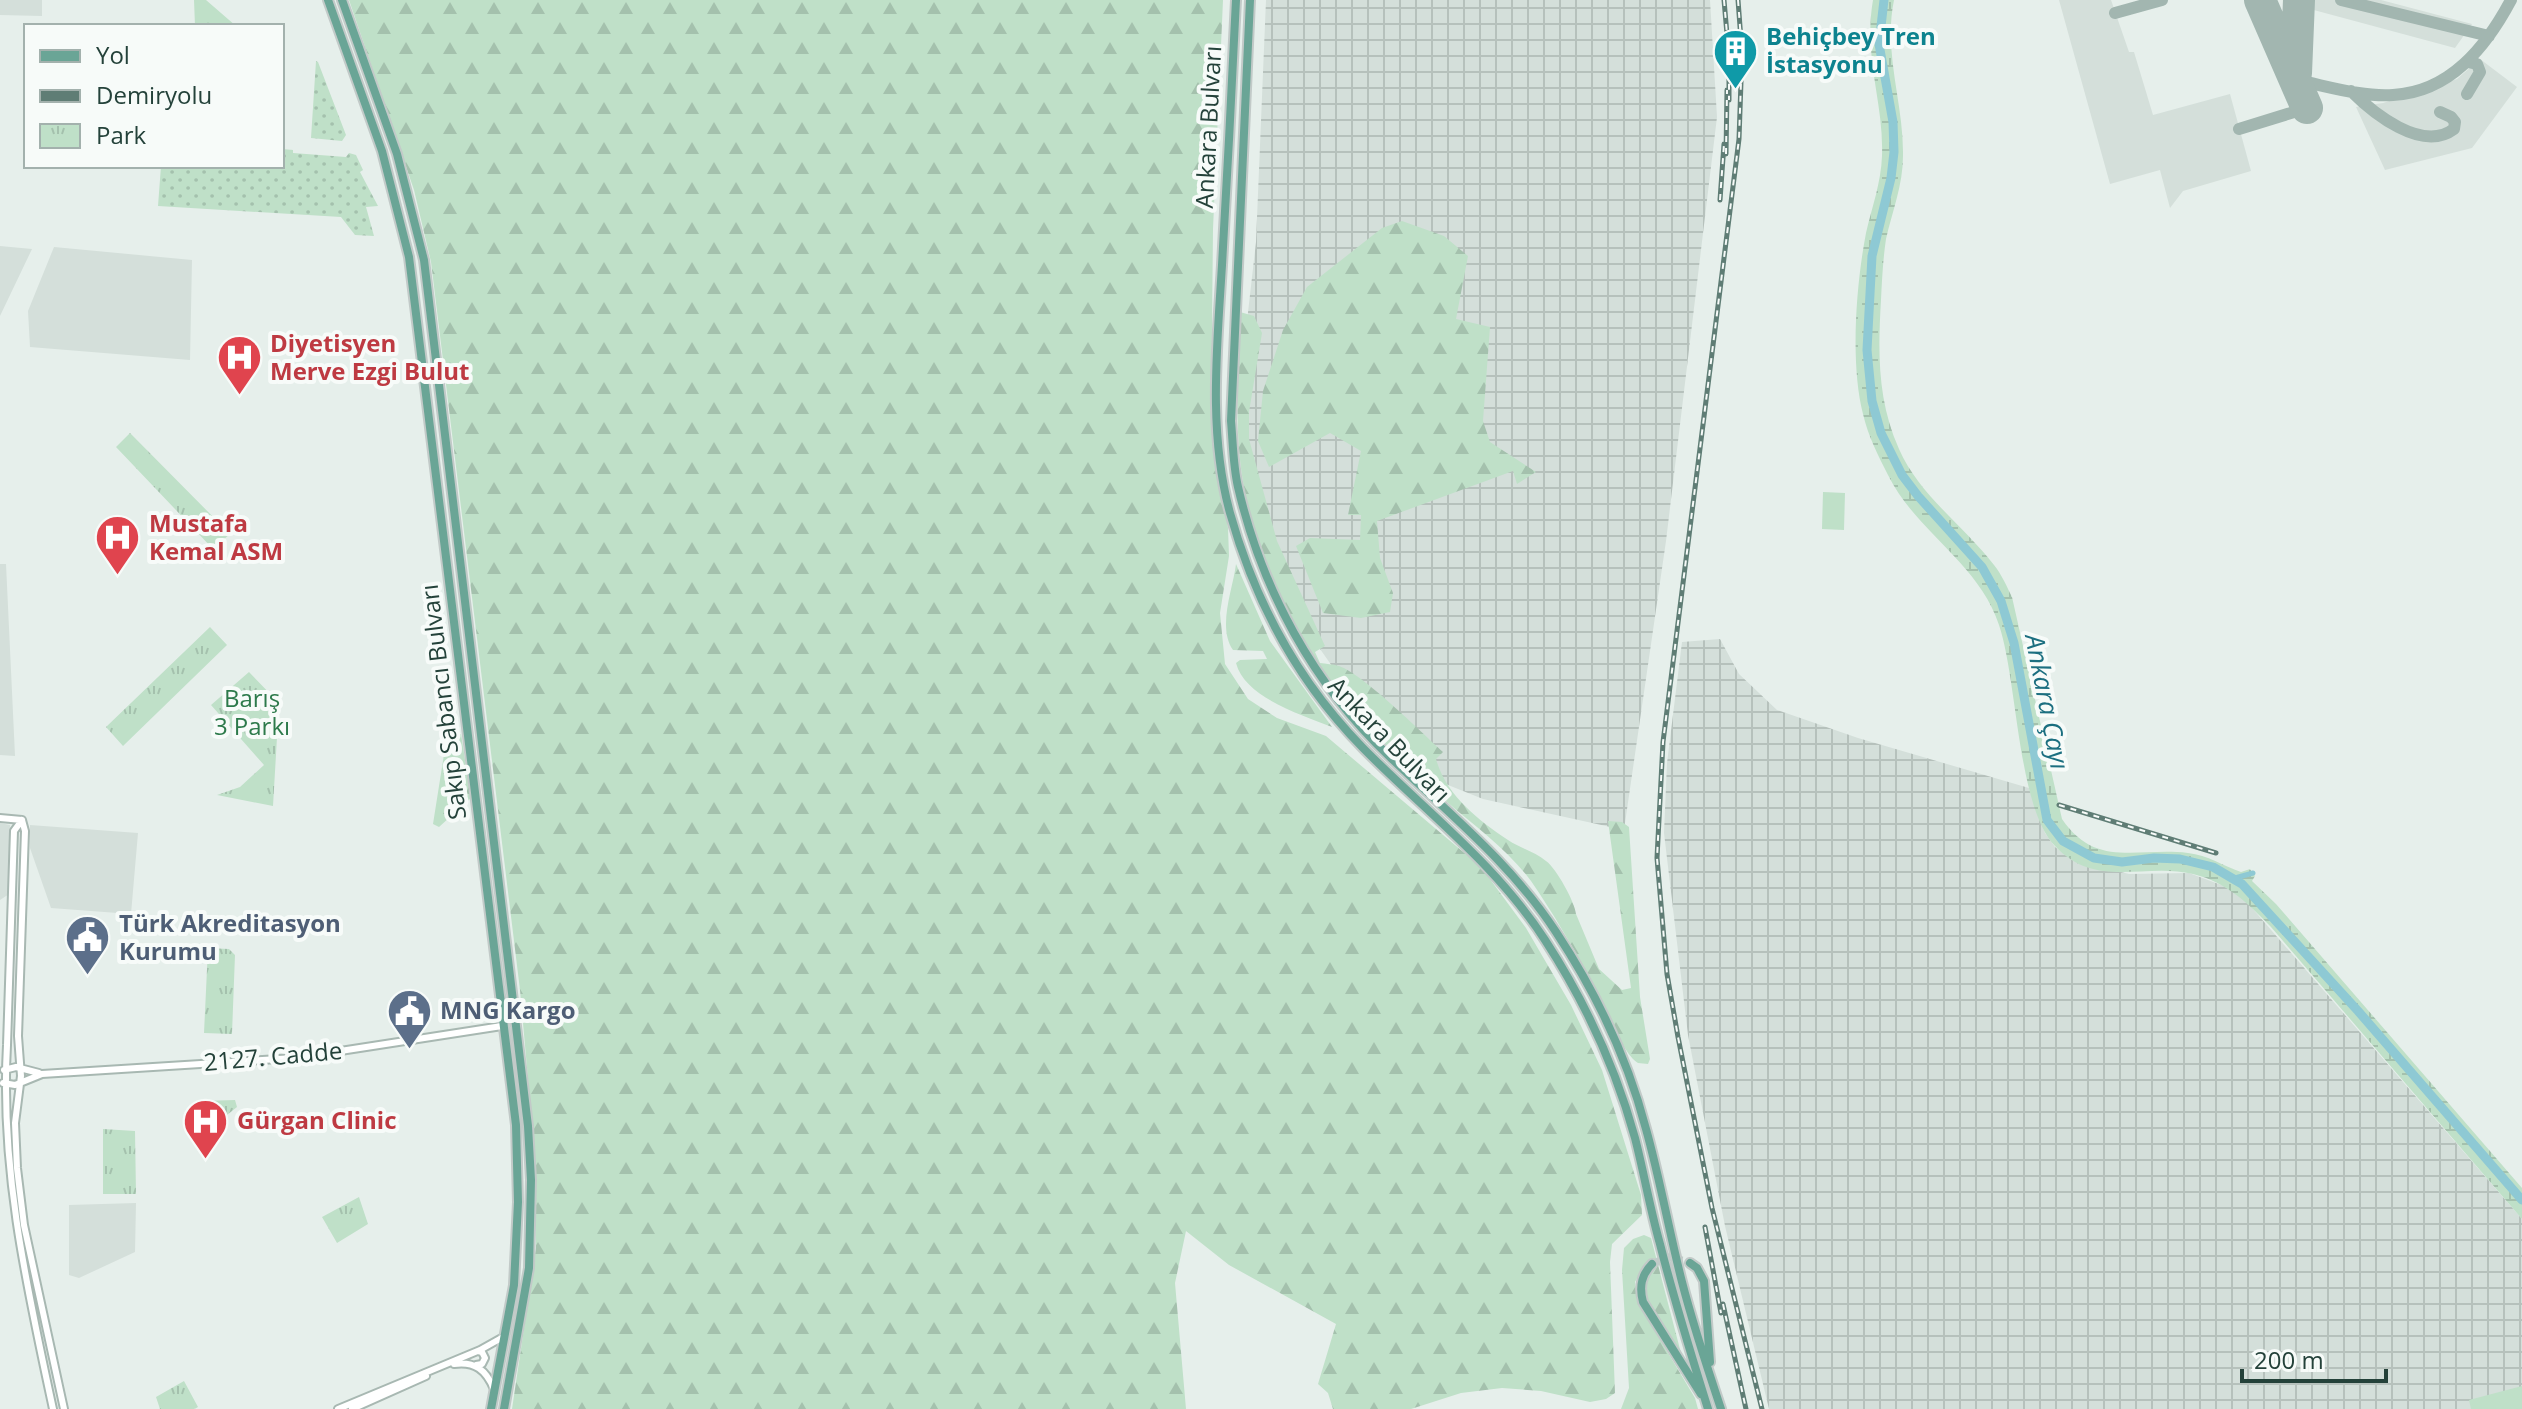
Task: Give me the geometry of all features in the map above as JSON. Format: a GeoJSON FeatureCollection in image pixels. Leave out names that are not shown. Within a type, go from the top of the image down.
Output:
{"type":"FeatureCollection","features":[{"type":"Feature","properties":{"kind":"main road","name":"Sakıp Sabancı Bulvarı"},"geometry":{"type":"LineString","coordinates":[[328,0],[382,151],[411,271],[516,1125],[518,1202],[514,1285],[491,1409]]}},
{"type":"Feature","properties":{"kind":"main road","name":"Sakıp Sabancı Bulvarı"},"geometry":{"type":"LineString","coordinates":[[342,0],[397,154],[424,260],[528,1126],[531,1180],[529,1268],[504,1409]]}},
{"type":"Feature","properties":{"kind":"main road","name":"Ankara Bulvarı"},"geometry":{"type":"LineString","coordinates":[[1236,0],[1216,362],[1219,449],[1231,516],[1259,599],[1303,679],[1361,747],[1473,851],[1510,892],[1545,940],[1579,1000],[1610,1063],[1635,1137],[1673,1295],[1708,1407]]}},
{"type":"Feature","properties":{"kind":"main road","name":"Ankara Bulvarı"},"geometry":{"type":"LineString","coordinates":[[1250,0],[1231,421],[1237,484],[1252,540],[1272,593],[1316,671],[1388,756],[1482,841],[1520,883],[1556,931],[1589,988],[1622,1058],[1646,1127],[1683,1284],[1721,1409]]}},
{"type":"Feature","properties":{"kind":"main road"},"geometry":{"type":"LineString","coordinates":[[1690,1263],[1697,1268],[1704,1281],[1706,1338],[1721,1409]]}},
{"type":"Feature","properties":{"kind":"main road"},"geometry":{"type":"LineString","coordinates":[[1652,1264],[1643,1275],[1643,1302],[1708,1407]]}},
{"type":"Feature","properties":{"kind":"street"},"geometry":{"type":"LineString","coordinates":[[0,818],[22,820]]}},
{"type":"Feature","properties":{"kind":"street"},"geometry":{"type":"LineString","coordinates":[[22,820],[25,831],[18,1036],[21,1083],[15,1140],[21,1205],[64,1409]]}},
{"type":"Feature","properties":{"kind":"street"},"geometry":{"type":"LineString","coordinates":[[22,820],[14,831],[3,1070],[6,1171],[12,1219],[53,1409]]}},
{"type":"Feature","properties":{"kind":"street"},"geometry":{"type":"LineString","coordinates":[[12,903],[23,900]]}},
{"type":"Feature","properties":{"kind":"street"},"geometry":{"type":"LineString","coordinates":[[10,943],[21,941]]}},
{"type":"Feature","properties":{"kind":"street","name":"2127. Cadde"},"geometry":{"type":"LineString","coordinates":[[21,1083],[42,1074],[307,1057],[502,1026]]}},
{"type":"Feature","properties":{"kind":"street","name":"2127. Cadde"},"geometry":{"type":"LineString","coordinates":[[21,1068],[42,1074]]}},
{"type":"Feature","properties":{"kind":"street"},"geometry":{"type":"LineString","coordinates":[[3,1070],[21,1068]]}},
{"type":"Feature","properties":{"kind":"street"},"geometry":{"type":"LineString","coordinates":[[3,1083],[21,1083]]}},
{"type":"Feature","properties":{"kind":"street"},"geometry":{"type":"LineString","coordinates":[[338,1409],[475,1352],[505,1336]]}},
{"type":"Feature","properties":{"kind":"street"},"geometry":{"type":"LineString","coordinates":[[352,1409],[453,1364],[482,1364],[485,1358],[482,1352],[475,1352]]}},
{"type":"Feature","properties":{"kind":"street"},"geometry":{"type":"LineString","coordinates":[[476,1365],[487,1374],[495,1389]]}},
{"type":"Feature","properties":{"kind":"shaded area"},"geometry":{"type":"Polygon","coordinates":[[[0,0],[42,0],[42,16],[0,15],[0,0]]]}},
{"type":"Feature","properties":{"kind":"shaded area"},"geometry":{"type":"Polygon","coordinates":[[[1266,0],[1710,0],[1717,117],[1666,541],[1624,830],[1483,799],[1443,783],[1353,696],[1292,609],[1243,448],[1246,330],[1256,242],[1266,0]]]}},
{"type":"Feature","properties":{"kind":"shaded area"},"geometry":{"type":"Polygon","coordinates":[[[2059,0],[2111,0],[2129,52],[2134,52],[2153,115],[2230,94],[2251,171],[2183,191],[2170,208],[2160,170],[2110,184],[2059,0]]]}},
{"type":"Feature","properties":{"kind":"shaded area"},"geometry":{"type":"Polygon","coordinates":[[[2310,0],[2381,0],[2472,24],[2455,48],[2310,9],[2310,0]]]}},
{"type":"Feature","properties":{"kind":"shaded area"},"geometry":{"type":"Polygon","coordinates":[[[2480,59],[2517,87],[2472,148],[2385,170],[2356,107],[2383,103],[2457,79],[2480,59]]]}},
{"type":"Feature","properties":{"kind":"shaded area"},"geometry":{"type":"Polygon","coordinates":[[[0,246],[32,249],[0,316],[0,246]]]}},
{"type":"Feature","properties":{"kind":"shaded area"},"geometry":{"type":"Polygon","coordinates":[[[54,247],[192,260],[190,360],[30,347],[28,311],[54,247]]]}},
{"type":"Feature","properties":{"kind":"shaded area"},"geometry":{"type":"Polygon","coordinates":[[[0,564],[6,564],[15,756],[0,755],[0,564]]]}},
{"type":"Feature","properties":{"kind":"shaded area"},"geometry":{"type":"Polygon","coordinates":[[[1720,639],[1739,674],[1777,710],[1858,738],[2029,788],[2045,833],[2055,847],[2072,860],[2129,874],[2189,873],[2224,886],[2246,901],[2522,1219],[2522,1409],[1769,1409],[1725,1226],[1688,1035],[1664,833],[1667,763],[1682,642],[1720,639]]]}},
{"type":"Feature","properties":{"kind":"shaded area"},"geometry":{"type":"Polygon","coordinates":[[[0,823],[10,825],[9,894],[0,900],[0,823]]]}},
{"type":"Feature","properties":{"kind":"shaded area"},"geometry":{"type":"Polygon","coordinates":[[[30,825],[138,833],[131,914],[51,908],[30,848],[30,825]]]}},
{"type":"Feature","properties":{"kind":"shaded area"},"geometry":{"type":"Polygon","coordinates":[[[136,1203],[135,1252],[79,1278],[69,1275],[69,1205],[136,1203]]]}},
{"type":"Feature","properties":{"kind":"green space"},"geometry":{"type":"Polygon","coordinates":[[[194,0],[206,0],[234,24],[195,24],[194,0]]]}},
{"type":"Feature","properties":{"kind":"green space"},"geometry":{"type":"Polygon","coordinates":[[[349,0],[1223,0],[1213,229],[1211,424],[1228,528],[1229,556],[1220,613],[1225,664],[1248,699],[1277,718],[1326,736],[1481,867],[1526,928],[1571,1005],[1602,1070],[1641,1195],[1642,1215],[1612,1244],[1615,1393],[1606,1399],[1590,1402],[1541,1391],[1502,1388],[1461,1393],[1411,1409],[1333,1409],[1328,1393],[1318,1384],[1336,1324],[1229,1265],[1186,1231],[1175,1283],[1186,1409],[512,1409],[536,1248],[534,1145],[520,990],[431,262],[414,190],[349,0]]]}},
{"type":"Feature","properties":{"kind":"green space"},"geometry":{"type":"Polygon","coordinates":[[[1873,0],[1894,0],[1892,59],[1903,156],[1897,198],[1886,239],[1882,285],[1880,357],[1886,412],[1899,449],[1918,481],[1994,565],[2012,597],[2062,819],[2075,835],[2103,850],[2188,853],[2241,872],[2250,869],[2255,876],[2252,881],[2276,904],[2522,1188],[2522,1219],[2271,927],[2245,902],[2216,882],[2193,874],[2104,871],[2087,867],[2055,846],[2042,827],[2026,774],[2005,649],[1990,603],[1962,565],[1900,495],[1877,453],[1863,414],[1857,372],[1857,300],[1866,233],[1882,156],[1870,41],[1873,0]]]}},
{"type":"Feature","properties":{"kind":"green space"},"geometry":{"type":"Polygon","coordinates":[[[316,61],[346,135],[342,141],[311,138],[316,61]]]}},
{"type":"Feature","properties":{"kind":"green space"},"geometry":{"type":"Polygon","coordinates":[[[284,149],[293,150],[293,153],[356,155],[363,170],[360,172],[378,206],[366,207],[374,236],[355,235],[341,217],[158,206],[161,168],[284,168],[284,149]]]}},
{"type":"Feature","properties":{"kind":"green space"},"geometry":{"type":"Polygon","coordinates":[[[1402,221],[1444,236],[1468,256],[1456,319],[1490,327],[1483,421],[1490,442],[1536,472],[1517,484],[1513,471],[1377,521],[1380,558],[1393,593],[1390,612],[1361,618],[1323,613],[1296,546],[1310,538],[1360,540],[1361,515],[1348,515],[1361,451],[1330,433],[1269,467],[1258,441],[1263,391],[1283,330],[1307,287],[1382,228],[1402,221]]]}},
{"type":"Feature","properties":{"kind":"green space"},"geometry":{"type":"Polygon","coordinates":[[[1240,312],[1254,316],[1262,333],[1249,412],[1249,439],[1277,541],[1325,646],[1315,652],[1320,663],[1337,665],[1349,671],[1392,704],[1443,752],[1436,759],[1441,772],[1464,806],[1513,843],[1550,865],[1569,894],[1599,969],[1622,990],[1631,988],[1608,821],[1622,822],[1629,827],[1640,997],[1650,1059],[1648,1064],[1638,1063],[1625,1049],[1591,979],[1531,881],[1491,839],[1420,778],[1351,710],[1308,651],[1290,619],[1261,552],[1243,482],[1238,419],[1240,312]]]}},
{"type":"Feature","properties":{"kind":"green space"},"geometry":{"type":"Polygon","coordinates":[[[130,433],[230,534],[213,549],[116,447],[130,433]]]}},
{"type":"Feature","properties":{"kind":"green space"},"geometry":{"type":"Polygon","coordinates":[[[1823,492],[1845,493],[1844,530],[1822,529],[1823,492]]]}},
{"type":"Feature","properties":{"kind":"green space"},"geometry":{"type":"Polygon","coordinates":[[[1236,564],[1270,641],[1332,727],[1276,704],[1241,675],[1236,663],[1240,660],[1267,659],[1263,651],[1233,650],[1228,641],[1227,608],[1236,564]]]}},
{"type":"Feature","properties":{"kind":"green space"},"geometry":{"type":"Polygon","coordinates":[[[210,627],[227,645],[123,746],[106,727],[210,627]]]}},
{"type":"Feature","properties":{"kind":"green space","name":"Barış 3 Parkı"},"geometry":{"type":"Polygon","coordinates":[[[249,672],[279,703],[273,806],[217,795],[240,787],[264,765],[211,705],[249,672]]]}},
{"type":"Feature","properties":{"kind":"green space"},"geometry":{"type":"Polygon","coordinates":[[[461,734],[471,798],[439,827],[433,824],[445,748],[454,735],[461,734]]]}},
{"type":"Feature","properties":{"kind":"green space"},"geometry":{"type":"Polygon","coordinates":[[[208,948],[229,949],[235,955],[232,1034],[204,1033],[208,948]]]}},
{"type":"Feature","properties":{"kind":"green space"},"geometry":{"type":"Polygon","coordinates":[[[235,1100],[237,1107],[202,1135],[201,1101],[235,1100]]]}},
{"type":"Feature","properties":{"kind":"green space"},"geometry":{"type":"Polygon","coordinates":[[[103,1129],[135,1131],[136,1194],[103,1194],[103,1129]]]}},
{"type":"Feature","properties":{"kind":"green space"},"geometry":{"type":"Polygon","coordinates":[[[359,1197],[368,1224],[337,1243],[322,1217],[359,1197]]]}},
{"type":"Feature","properties":{"kind":"green space"},"geometry":{"type":"Polygon","coordinates":[[[1644,1235],[1651,1238],[1681,1353],[1644,1294],[1649,1263],[1642,1268],[1635,1282],[1637,1301],[1695,1398],[1698,1409],[1621,1409],[1629,1388],[1622,1270],[1624,1248],[1633,1239],[1644,1235]]]}},
{"type":"Feature","properties":{"kind":"green space"},"geometry":{"type":"Polygon","coordinates":[[[184,1381],[198,1407],[160,1409],[156,1397],[184,1381]]]}},
{"type":"Feature","properties":{"kind":"green space"},"geometry":{"type":"Polygon","coordinates":[[[2522,1386],[2522,1409],[2471,1409],[2469,1400],[2522,1386]]]}},
{"type":"Feature","properties":{"kind":"waterway","name":"Ankara Çayı"},"geometry":{"type":"LineString","coordinates":[[1884,0],[1879,44],[1893,122],[1894,152],[1891,178],[1872,256],[1867,350],[1872,401],[1881,433],[1902,475],[1982,567],[2001,601],[2014,643],[2047,820],[2063,841],[2094,858],[2122,862],[2180,859],[2213,867],[2242,884],[2358,1011],[2522,1200]]}},
{"type":"Feature","properties":{"kind":"waterway"},"geometry":{"type":"LineString","coordinates":[[2235,878],[2253,873]]}},
{"type":"Feature","properties":{"kind":"taxiway"},"geometry":{"type":"LineString","coordinates":[[2115,13],[2162,0]]}},
{"type":"Feature","properties":{"kind":"taxiway"},"geometry":{"type":"LineString","coordinates":[[2341,0],[2489,36]]}},
{"type":"Feature","properties":{"kind":"taxiway"},"geometry":{"type":"LineString","coordinates":[[2296,80],[2381,95],[2413,92],[2432,86],[2449,76],[2478,50],[2511,0]]}},
{"type":"Feature","properties":{"kind":"taxiway"},"geometry":{"type":"LineString","coordinates":[[2467,94],[2480,72],[2477,64],[2468,62]]}},
{"type":"Feature","properties":{"kind":"taxiway"},"geometry":{"type":"LineString","coordinates":[[2351,91],[2385,119],[2413,133],[2441,135],[2454,129],[2455,122],[2451,117],[2440,112]]}},
{"type":"Feature","properties":{"kind":"taxiway"},"geometry":{"type":"LineString","coordinates":[[2239,129],[2307,108]]}},
{"type":"Feature","properties":{"kind":"runway"},"geometry":{"type":"LineString","coordinates":[[2260,0],[2307,108]]}},
{"type":"Feature","properties":{"kind":"runway"},"geometry":{"type":"LineString","coordinates":[[2296,73],[2299,0]]}},
{"type":"Feature","properties":{"kind":"tunnel"},"geometry":{"type":"LineString","coordinates":[[1652,1264],[1670,1257],[1690,1263]]}},
{"type":"Feature","properties":{"kind":"railway"},"geometry":{"type":"LineString","coordinates":[[1724,0],[1729,100]]}},
{"type":"Feature","properties":{"kind":"railway"},"geometry":{"type":"LineString","coordinates":[[1738,0],[1742,53],[1739,139],[1663,742],[1657,858],[1667,974],[1678,1037],[1712,1208],[1762,1409]]}},
{"type":"Feature","properties":{"kind":"railway"},"geometry":{"type":"LineString","coordinates":[[1726,154],[1727,90]]}},
{"type":"Feature","properties":{"kind":"railway"},"geometry":{"type":"LineString","coordinates":[[1720,200],[1724,144]]}},
{"type":"Feature","properties":{"kind":"railway"},"geometry":{"type":"LineString","coordinates":[[2059,805],[2216,853]]}},
{"type":"Feature","properties":{"kind":"railway"},"geometry":{"type":"LineString","coordinates":[[1705,1227],[1721,1313]]}},
{"type":"Feature","properties":{"kind":"railway"},"geometry":{"type":"LineString","coordinates":[[1723,1304],[1746,1409]]}},
{"type":"Feature","properties":{"kind":"place","name":"Behiçbey Tren İstasyonu"},"geometry":{"type":"Point","coordinates":[1735,90]}},
{"type":"Feature","properties":{"kind":"place","name":"Diyetisyen Merve Ezgi Bulut"},"geometry":{"type":"Point","coordinates":[239,397]}},
{"type":"Feature","properties":{"kind":"place","name":"Mustafa Kemal ASM"},"geometry":{"type":"Point","coordinates":[118,577]}},
{"type":"Feature","properties":{"kind":"place","name":"Türk Akreditasyon Kurumu"},"geometry":{"type":"Point","coordinates":[88,977]}},
{"type":"Feature","properties":{"kind":"place","name":"MNG Kargo"},"geometry":{"type":"Point","coordinates":[409,1050]}},
{"type":"Feature","properties":{"kind":"place","name":"Gürgan Clinic"},"geometry":{"type":"Point","coordinates":[206,1160]}}]}
